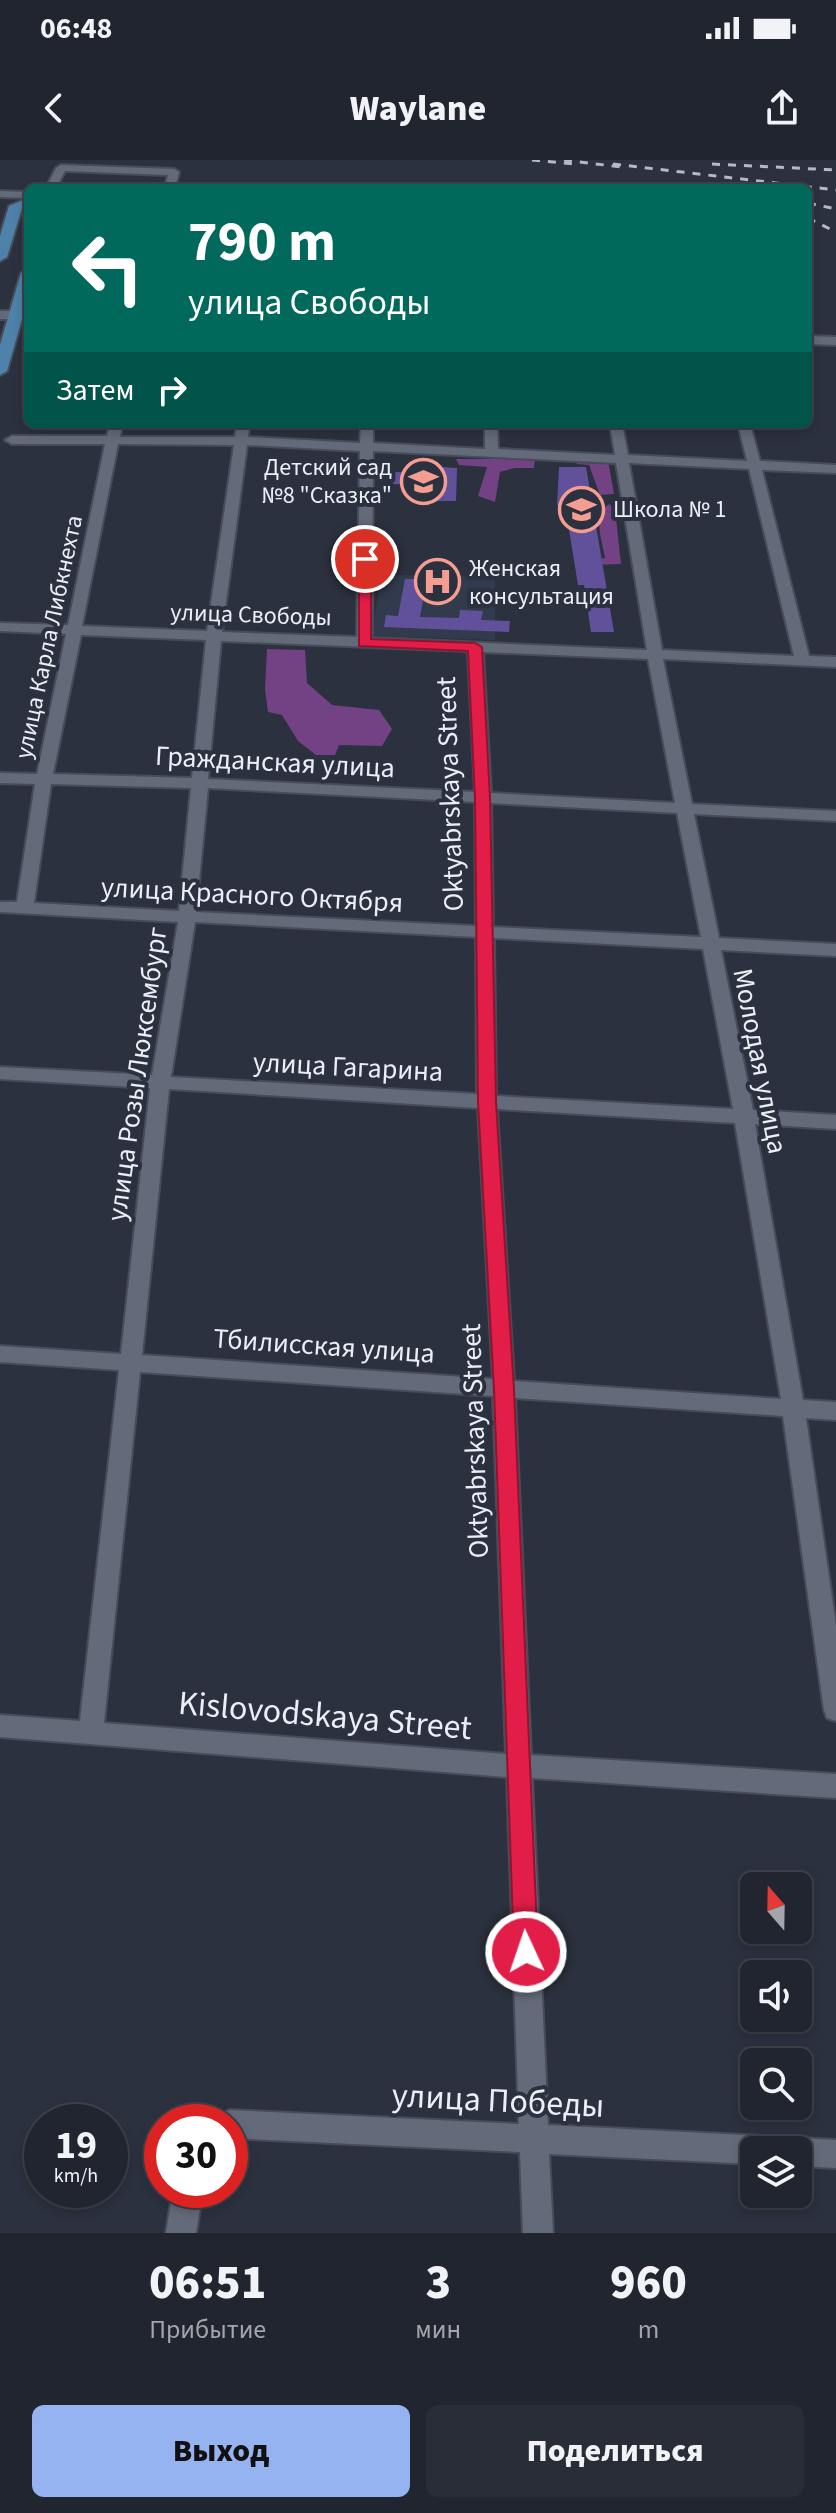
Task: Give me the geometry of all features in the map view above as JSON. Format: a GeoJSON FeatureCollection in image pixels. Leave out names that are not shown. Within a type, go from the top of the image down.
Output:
{"type":"FeatureCollection","features":[{"type":"Feature","properties":{"kind":"main road"},"geometry":{"type":"LineString","coordinates":[[0,257],[2,236],[16,206],[24,201]]}},
{"type":"Feature","properties":{"kind":"main road"},"geometry":{"type":"LineString","coordinates":[[0,371],[22,315]]}},
{"type":"Feature","properties":{"kind":"street"},"geometry":{"type":"LineString","coordinates":[[53,184],[61,168],[174,172],[171,184]]}},
{"type":"Feature","properties":{"kind":"street"},"geometry":{"type":"LineString","coordinates":[[0,194],[24,200]]}},
{"type":"Feature","properties":{"kind":"street"},"geometry":{"type":"LineString","coordinates":[[0,315],[22,315]]}},
{"type":"Feature","properties":{"kind":"street"},"geometry":{"type":"LineString","coordinates":[[812,340],[836,341]]}},
{"type":"Feature","properties":{"kind":"street","name":"улица Карла Либкнехта"},"geometry":{"type":"LineString","coordinates":[[25,908],[44,779],[116,428]]}},
{"type":"Feature","properties":{"kind":"street"},"geometry":{"type":"LineString","coordinates":[[364,643],[367,428]]}},
{"type":"Feature","properties":{"kind":"street"},"geometry":{"type":"LineString","coordinates":[[491,428],[492,452]]}},
{"type":"Feature","properties":{"kind":"street","name":"Молодая улица"},"geometry":{"type":"LineString","coordinates":[[616,428],[655,655],[744,1116],[793,1407],[836,1710]]}},
{"type":"Feature","properties":{"kind":"street"},"geometry":{"type":"LineString","coordinates":[[745,428],[803,661]]}},
{"type":"Feature","properties":{"kind":"street"},"geometry":{"type":"LineString","coordinates":[[12,440],[114,441],[242,432],[367,446],[836,469]]}},
{"type":"Feature","properties":{"kind":"street","name":"улица Розы Люксембург"},"geometry":{"type":"LineString","coordinates":[[91,1732],[160,1084],[187,918],[214,637],[242,432]]}},
{"type":"Feature","properties":{"kind":"street","name":"улица Свободы"},"geometry":{"type":"LineString","coordinates":[[0,627],[836,662]]}},
{"type":"Feature","properties":{"kind":"street","name":"Oktyabrskaya Street"},"geometry":{"type":"LineString","coordinates":[[475,647],[483,798],[487,1102],[504,1390],[538,2233]]}},
{"type":"Feature","properties":{"kind":"street","name":"Гражданская улица"},"geometry":{"type":"LineString","coordinates":[[0,778],[199,783],[836,816]]}},
{"type":"Feature","properties":{"kind":"street","name":"улица Красного Октября"},"geometry":{"type":"LineString","coordinates":[[0,907],[836,950]]}},
{"type":"Feature","properties":{"kind":"street","name":"улица Гагарина"},"geometry":{"type":"LineString","coordinates":[[0,1073],[836,1122]]}},
{"type":"Feature","properties":{"kind":"street","name":"Тбилисская улица"},"geometry":{"type":"LineString","coordinates":[[0,1354],[836,1411]]}},
{"type":"Feature","properties":{"kind":"street","name":"Kislovodskaya Street"},"geometry":{"type":"LineString","coordinates":[[0,1726],[518,1766],[836,1786]]}},
{"type":"Feature","properties":{"kind":"street","name":"улица Победы"},"geometry":{"type":"LineString","coordinates":[[248,2125],[740,2149]]}},
{"type":"Feature","properties":{"kind":"street"},"geometry":{"type":"LineString","coordinates":[[812,2153],[836,2154]]}},
{"type":"Feature","properties":{"kind":"street"},"geometry":{"type":"LineString","coordinates":[[181,2233],[185,2208]]}},
{"type":"Feature","properties":{"kind":"shaded area"},"geometry":{"type":"Polygon","coordinates":[[[456,459],[535,459],[534,468],[500,472],[495,502],[478,496],[487,467],[459,465],[456,459]]]}},
{"type":"Feature","properties":{"kind":"shaded area"},"geometry":{"type":"Polygon","coordinates":[[[575,460],[608,460],[614,494],[600,495],[589,465],[577,464],[575,460]]]}},
{"type":"Feature","properties":{"kind":"shaded area"},"geometry":{"type":"Polygon","coordinates":[[[609,504],[615,509],[621,564],[591,565],[586,561],[605,558],[599,522],[609,504]]]}},
{"type":"Feature","properties":{"kind":"shaded area"},"geometry":{"type":"Polygon","coordinates":[[[381,575],[495,576],[495,640],[372,636],[381,575]]]}},
{"type":"Feature","properties":{"kind":"shaded area"},"geometry":{"type":"Polygon","coordinates":[[[267,649],[305,650],[307,683],[332,705],[379,710],[392,729],[382,746],[339,745],[335,755],[316,755],[298,741],[282,715],[268,712],[265,689],[267,649]]]}},
{"type":"Feature","properties":{"kind":"building","name":"Детский сад №8 \"Сказка\""},"geometry":{"type":"Polygon","coordinates":[[[440,467],[457,468],[456,501],[434,501],[434,485],[388,484],[390,472],[439,473],[440,467]]]}},
{"type":"Feature","properties":{"kind":"building"},"geometry":{"type":"Polygon","coordinates":[[[559,467],[586,467],[614,632],[591,632],[584,585],[578,585],[565,505],[557,505],[559,467]]]}},
{"type":"Feature","properties":{"kind":"building"},"geometry":{"type":"Polygon","coordinates":[[[405,579],[427,579],[420,617],[459,618],[460,610],[483,611],[481,620],[510,621],[509,632],[384,627],[386,615],[398,616],[405,579]]]}},
{"type":"Feature","properties":{"kind":"railway"},"geometry":{"type":"LineString","coordinates":[[532,160],[575,164]]}},
{"type":"Feature","properties":{"kind":"railway"},"geometry":{"type":"LineString","coordinates":[[564,160],[621,167]]}},
{"type":"Feature","properties":{"kind":"railway"},"geometry":{"type":"LineString","coordinates":[[613,164],[785,184]]}},
{"type":"Feature","properties":{"kind":"railway"},"geometry":{"type":"LineString","coordinates":[[712,164],[836,170]]}},
{"type":"Feature","properties":{"kind":"railway"},"geometry":{"type":"LineString","coordinates":[[812,187],[836,190]]}},
{"type":"Feature","properties":{"kind":"railway"},"geometry":{"type":"LineString","coordinates":[[812,204],[836,209]]}},
{"type":"Feature","properties":{"kind":"railway"},"geometry":{"type":"LineString","coordinates":[[812,220],[836,232]]}},
{"type":"Feature","properties":{"kind":"place","name":"Детский сад №8 \"Сказка\""},"geometry":{"type":"Point","coordinates":[423,481]}},
{"type":"Feature","properties":{"kind":"place","name":"Школа № 1"},"geometry":{"type":"Point","coordinates":[582,509]}},
{"type":"Feature","properties":{"kind":"place","name":"Женская консультация"},"geometry":{"type":"Point","coordinates":[438,582]}},
{"type":"Feature","properties":{"kind":"route"},"geometry":{"type":"LineString","coordinates":[[365,559],[364,643],[475,647],[483,798],[487,1102],[504,1390],[526,1952]]}}]}
